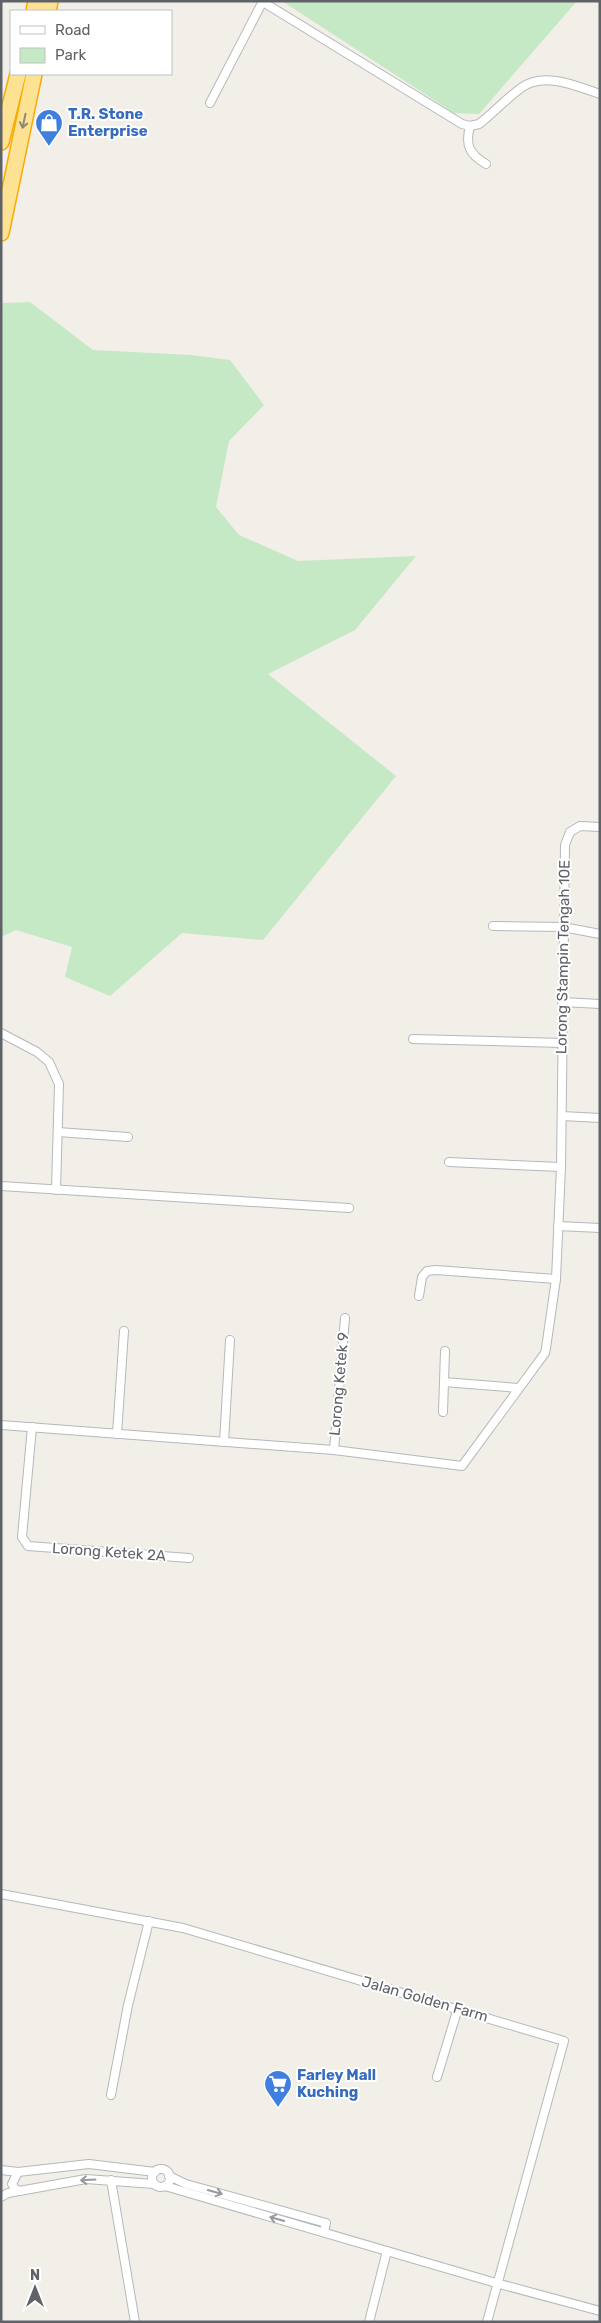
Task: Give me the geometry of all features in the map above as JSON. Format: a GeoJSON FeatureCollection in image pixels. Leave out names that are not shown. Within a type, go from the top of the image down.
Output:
{"type":"FeatureCollection","features":[{"type":"Feature","properties":{"kind":"highway"},"geometry":{"type":"LineString","coordinates":[[1,142],[18,75]]}},
{"type":"Feature","properties":{"kind":"highway"},"geometry":{"type":"LineString","coordinates":[[1,233],[34,75]]}},
{"type":"Feature","properties":{"kind":"street"},"geometry":{"type":"LineString","coordinates":[[210,103],[263,1],[447,117],[470,126],[479,124],[522,87],[533,83],[559,82],[600,94]]}},
{"type":"Feature","properties":{"kind":"street"},"geometry":{"type":"LineString","coordinates":[[470,126],[468,144],[471,153],[486,164]]}},
{"type":"Feature","properties":{"kind":"street","name":"Lorong Stampin Tengah 10E"},"geometry":{"type":"LineString","coordinates":[[334,1450],[462,1466],[545,1353],[556,1279],[561,1167],[565,845],[570,832],[580,826],[600,828]]}},
{"type":"Feature","properties":{"kind":"street"},"geometry":{"type":"LineString","coordinates":[[493,926],[563,927],[600,934]]}},
{"type":"Feature","properties":{"kind":"street"},"geometry":{"type":"LineString","coordinates":[[562,1002],[600,1004]]}},
{"type":"Feature","properties":{"kind":"street"},"geometry":{"type":"LineString","coordinates":[[1,1033],[36,1052],[49,1062],[59,1084],[56,1190]]}},
{"type":"Feature","properties":{"kind":"street"},"geometry":{"type":"LineString","coordinates":[[413,1039],[562,1043]]}},
{"type":"Feature","properties":{"kind":"street"},"geometry":{"type":"LineString","coordinates":[[562,1116],[600,1118]]}},
{"type":"Feature","properties":{"kind":"street"},"geometry":{"type":"LineString","coordinates":[[58,1132],[128,1137]]}},
{"type":"Feature","properties":{"kind":"street"},"geometry":{"type":"LineString","coordinates":[[449,1162],[561,1167]]}},
{"type":"Feature","properties":{"kind":"street"},"geometry":{"type":"LineString","coordinates":[[1,1186],[349,1208]]}},
{"type":"Feature","properties":{"kind":"street"},"geometry":{"type":"LineString","coordinates":[[558,1226],[600,1228]]}},
{"type":"Feature","properties":{"kind":"street"},"geometry":{"type":"LineString","coordinates":[[419,1296],[422,1276],[427,1271],[436,1270],[556,1279]]}},
{"type":"Feature","properties":{"kind":"street","name":"Lorong Ketek 9"},"geometry":{"type":"LineString","coordinates":[[334,1450],[345,1318]]}},
{"type":"Feature","properties":{"kind":"street"},"geometry":{"type":"LineString","coordinates":[[117,1434],[124,1331]]}},
{"type":"Feature","properties":{"kind":"street"},"geometry":{"type":"LineString","coordinates":[[224,1442],[230,1340]]}},
{"type":"Feature","properties":{"kind":"street"},"geometry":{"type":"LineString","coordinates":[[443,1412],[445,1351]]}},
{"type":"Feature","properties":{"kind":"street"},"geometry":{"type":"LineString","coordinates":[[444,1382],[518,1388]]}},
{"type":"Feature","properties":{"kind":"street"},"geometry":{"type":"LineString","coordinates":[[1,1425],[334,1450]]}},
{"type":"Feature","properties":{"kind":"street","name":"Lorong Ketek 2A"},"geometry":{"type":"LineString","coordinates":[[32,1427],[22,1537],[28,1546],[189,1558]]}},
{"type":"Feature","properties":{"kind":"street","name":"Jalan Golden Farm"},"geometry":{"type":"LineString","coordinates":[[1,1894],[183,1928],[564,2041],[547,2110],[496,2283],[487,2322]]}},
{"type":"Feature","properties":{"kind":"street"},"geometry":{"type":"LineString","coordinates":[[111,2096],[128,2005],[149,1921]]}},
{"type":"Feature","properties":{"kind":"street"},"geometry":{"type":"LineString","coordinates":[[437,2077],[458,2008]]}},
{"type":"Feature","properties":{"kind":"street"},"geometry":{"type":"LineString","coordinates":[[1,2170],[18,2172],[89,2164],[155,2172],[163,2170],[169,2176],[186,2184],[326,2224],[324,2232]]}},
{"type":"Feature","properties":{"kind":"street"},"geometry":{"type":"LineString","coordinates":[[18,2172],[12,2184],[15,2189],[20,2191]]}},
{"type":"Feature","properties":{"kind":"street"},"geometry":{"type":"LineString","coordinates":[[154,2184],[152,2177],[155,2172]]}},
{"type":"Feature","properties":{"kind":"street"},"geometry":{"type":"LineString","coordinates":[[165,2186],[169,2176]]}},
{"type":"Feature","properties":{"kind":"street"},"geometry":{"type":"LineString","coordinates":[[1,2197],[8,2193],[86,2179],[154,2184],[159,2187],[165,2186],[496,2283],[600,2311]]}},
{"type":"Feature","properties":{"kind":"street"},"geometry":{"type":"LineString","coordinates":[[111,2180],[135,2322]]}},
{"type":"Feature","properties":{"kind":"street"},"geometry":{"type":"LineString","coordinates":[[369,2322],[387,2250]]}},
{"type":"Feature","properties":{"kind":"green space"},"geometry":{"type":"Polygon","coordinates":[[[282,1],[577,1],[479,114],[454,113],[282,1]]]}},
{"type":"Feature","properties":{"kind":"green space"},"geometry":{"type":"Polygon","coordinates":[[[30,302],[93,350],[191,355],[230,360],[264,405],[229,441],[216,507],[239,535],[298,561],[416,556],[355,630],[268,674],[396,776],[263,940],[182,933],[110,996],[65,977],[72,947],[16,930],[1,937],[1,312],[3,303],[30,302]]]}},
{"type":"Feature","properties":{"kind":"place","name":"T.R. Stone Enterprise"},"geometry":{"type":"Point","coordinates":[49,147]}},
{"type":"Feature","properties":{"kind":"place","name":"Farley Mall Kuching"},"geometry":{"type":"Point","coordinates":[278,2108]}}]}
